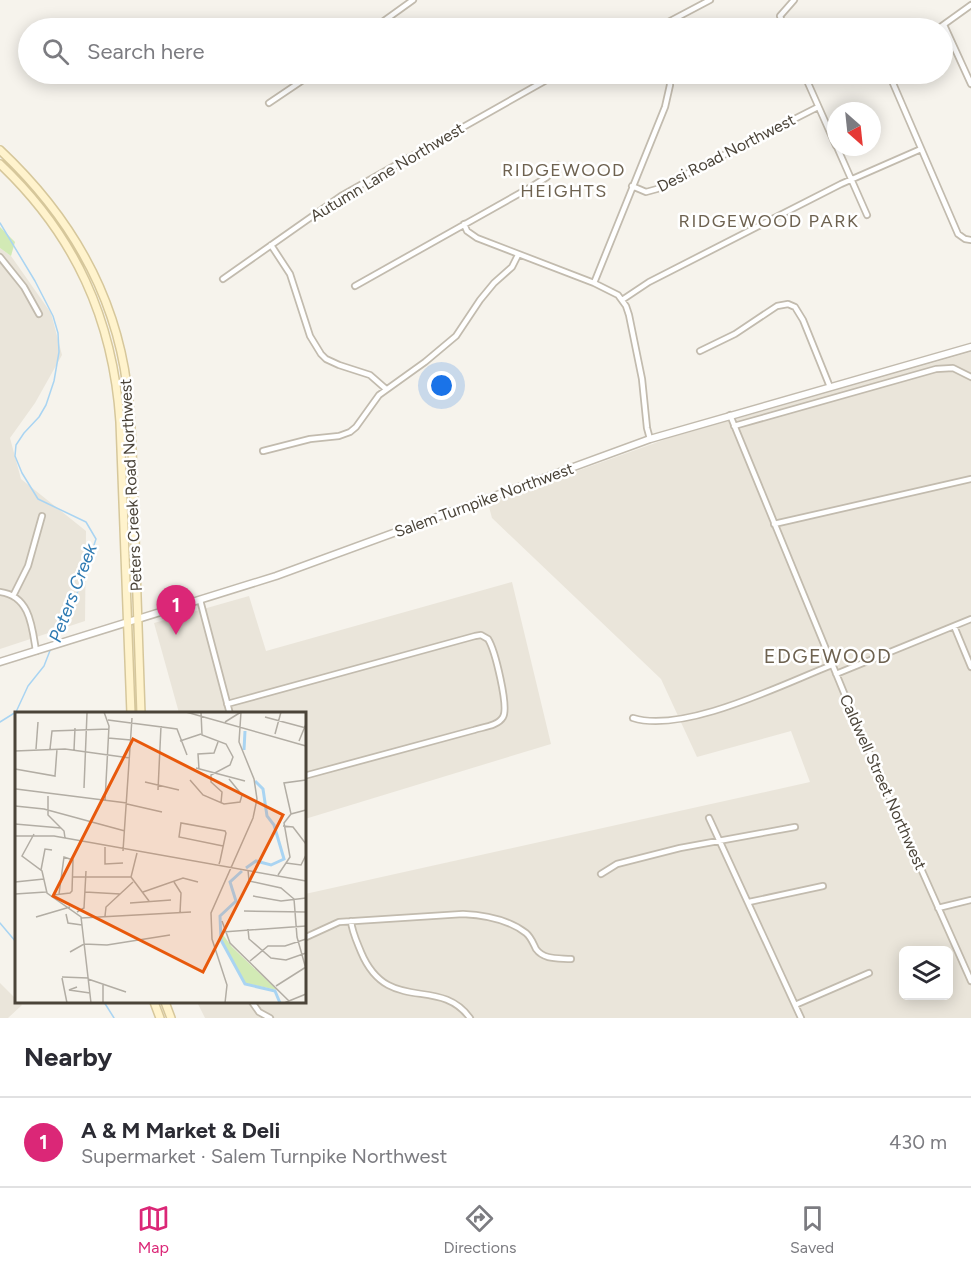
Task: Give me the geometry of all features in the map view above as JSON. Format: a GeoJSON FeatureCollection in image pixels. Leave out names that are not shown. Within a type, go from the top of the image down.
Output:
{"type":"FeatureCollection","features":[{"type":"Feature","properties":{"kind":"main road","name":"Peters Creek Road Northwest"},"geometry":{"type":"LineString","coordinates":[[0,150],[43,194],[70,230],[96,277],[115,327],[124,362],[130,409],[141,712]]}},
{"type":"Feature","properties":{"kind":"main road","name":"Peters Creek Road Northwest"},"geometry":{"type":"LineString","coordinates":[[0,165],[34,199],[65,242],[87,282],[104,325],[118,397],[131,712]]}},
{"type":"Feature","properties":{"kind":"main road"},"geometry":{"type":"LineString","coordinates":[[154,1003],[160,1018]]}},
{"type":"Feature","properties":{"kind":"main road"},"geometry":{"type":"LineString","coordinates":[[165,1003],[171,1018]]}},
{"type":"Feature","properties":{"kind":"street"},"geometry":{"type":"LineString","coordinates":[[388,18],[413,0]]}},
{"type":"Feature","properties":{"kind":"street"},"geometry":{"type":"LineString","coordinates":[[676,18],[710,0]]}},
{"type":"Feature","properties":{"kind":"street"},"geometry":{"type":"LineString","coordinates":[[781,18],[794,0]]}},
{"type":"Feature","properties":{"kind":"street"},"geometry":{"type":"LineString","coordinates":[[953,18],[971,5]]}},
{"type":"Feature","properties":{"kind":"street"},"geometry":{"type":"LineString","coordinates":[[953,44],[971,84]]}},
{"type":"Feature","properties":{"kind":"street"},"geometry":{"type":"LineString","coordinates":[[268,103],[297,84]]}},
{"type":"Feature","properties":{"kind":"street","name":"Autumn Lane Northwest"},"geometry":{"type":"LineString","coordinates":[[223,279],[366,181],[539,84]]}},
{"type":"Feature","properties":{"kind":"street"},"geometry":{"type":"LineString","coordinates":[[594,283],[665,107],[670,84]]}},
{"type":"Feature","properties":{"kind":"street"},"geometry":{"type":"LineString","coordinates":[[808,84],[827,126]]}},
{"type":"Feature","properties":{"kind":"street"},"geometry":{"type":"LineString","coordinates":[[893,84],[958,234],[964,239],[971,240]]}},
{"type":"Feature","properties":{"kind":"street","name":"Desi Road Northwest"},"geometry":{"type":"LineString","coordinates":[[632,186],[646,192],[657,189],[818,107]]}},
{"type":"Feature","properties":{"kind":"street"},"geometry":{"type":"LineString","coordinates":[[622,300],[649,282],[851,180],[921,149]]}},
{"type":"Feature","properties":{"kind":"street"},"geometry":{"type":"LineString","coordinates":[[840,156],[867,215]]}},
{"type":"Feature","properties":{"kind":"street"},"geometry":{"type":"LineString","coordinates":[[355,286],[531,187],[547,177],[558,165]]}},
{"type":"Feature","properties":{"kind":"street"},"geometry":{"type":"LineString","coordinates":[[464,224],[471,234],[518,255],[594,283],[612,291],[622,300],[629,315],[634,337],[650,439]]}},
{"type":"Feature","properties":{"kind":"street"},"geometry":{"type":"LineString","coordinates":[[271,245],[291,274],[310,336],[321,354],[339,365],[370,375],[386,389]]}},
{"type":"Feature","properties":{"kind":"street"},"geometry":{"type":"LineString","coordinates":[[263,451],[310,439],[347,434],[357,427],[373,401],[386,389],[456,336],[480,300],[512,267],[518,255]]}},
{"type":"Feature","properties":{"kind":"street"},"geometry":{"type":"LineString","coordinates":[[1,259],[24,287],[39,314]]}},
{"type":"Feature","properties":{"kind":"street"},"geometry":{"type":"LineString","coordinates":[[700,351],[743,329],[774,307],[788,304],[795,307],[803,320],[830,387]]}},
{"type":"Feature","properties":{"kind":"street","name":"Salem Turnpike Northwest"},"geometry":{"type":"LineString","coordinates":[[0,662],[276,576],[650,439],[971,348]]}},
{"type":"Feature","properties":{"kind":"street"},"geometry":{"type":"LineString","coordinates":[[734,426],[936,369],[953,368],[971,377]]}},
{"type":"Feature","properties":{"kind":"street","name":"Caldwell Street Northwest"},"geometry":{"type":"LineString","coordinates":[[730,415],[836,674],[971,981]]}},
{"type":"Feature","properties":{"kind":"street"},"geometry":{"type":"LineString","coordinates":[[774,524],[971,479]]}},
{"type":"Feature","properties":{"kind":"street"},"geometry":{"type":"LineString","coordinates":[[14,596],[28,566],[42,516]]}},
{"type":"Feature","properties":{"kind":"street"},"geometry":{"type":"LineString","coordinates":[[0,592],[14,596],[27,611],[38,650]]}},
{"type":"Feature","properties":{"kind":"street"},"geometry":{"type":"LineString","coordinates":[[200,600],[230,712]]}},
{"type":"Feature","properties":{"kind":"street"},"geometry":{"type":"LineString","coordinates":[[836,674],[971,620]]}},
{"type":"Feature","properties":{"kind":"street"},"geometry":{"type":"LineString","coordinates":[[954,626],[971,667]]}},
{"type":"Feature","properties":{"kind":"street"},"geometry":{"type":"LineString","coordinates":[[228,704],[475,636],[485,637],[490,642],[506,710],[504,716],[497,722],[306,775]]}},
{"type":"Feature","properties":{"kind":"street"},"geometry":{"type":"LineString","coordinates":[[633,718],[654,721],[698,716],[832,664]]}},
{"type":"Feature","properties":{"kind":"street"},"geometry":{"type":"LineString","coordinates":[[709,818],[801,1018]]}},
{"type":"Feature","properties":{"kind":"street"},"geometry":{"type":"LineString","coordinates":[[601,874],[617,864],[709,842],[795,827]]}},
{"type":"Feature","properties":{"kind":"street"},"geometry":{"type":"LineString","coordinates":[[749,902],[823,886]]}},
{"type":"Feature","properties":{"kind":"street"},"geometry":{"type":"LineString","coordinates":[[938,908],[971,900]]}},
{"type":"Feature","properties":{"kind":"street"},"geometry":{"type":"LineString","coordinates":[[306,937],[332,924],[351,921],[480,915],[508,924],[530,937],[542,955],[553,958],[571,958]]}},
{"type":"Feature","properties":{"kind":"street"},"geometry":{"type":"LineString","coordinates":[[351,921],[366,964],[381,982],[395,989],[450,1000],[470,1018]]}},
{"type":"Feature","properties":{"kind":"street"},"geometry":{"type":"LineString","coordinates":[[795,1005],[869,973]]}},
{"type":"Feature","properties":{"kind":"street"},"geometry":{"type":"LineString","coordinates":[[253,1003],[259,1012],[270,1018]]}},
{"type":"Feature","properties":{"kind":"shaded area"},"geometry":{"type":"Polygon","coordinates":[[[0,248],[11,256],[51,313],[62,355],[35,403],[10,438],[21,479],[86,531],[85,621],[0,649],[0,248]]]}},
{"type":"Feature","properties":{"kind":"shaded area"},"geometry":{"type":"Polygon","coordinates":[[[971,352],[971,1018],[205,1018],[198,1003],[306,1003],[306,894],[810,782],[791,731],[697,757],[661,679],[492,518],[488,503],[669,438],[971,352]]]}},
{"type":"Feature","properties":{"kind":"shaded area"},"geometry":{"type":"Polygon","coordinates":[[[512,582],[551,744],[306,819],[306,712],[179,712],[154,623],[249,596],[266,651],[512,582]]]}},
{"type":"Feature","properties":{"kind":"shaded area"},"geometry":{"type":"Polygon","coordinates":[[[0,983],[15,998],[15,1003],[22,1005],[8,1018],[0,1018],[0,983]]]}},
{"type":"Feature","properties":{"kind":"green space"},"geometry":{"type":"Polygon","coordinates":[[[0,227],[15,242],[11,256],[0,248],[0,227]]]}},
{"type":"Feature","properties":{"kind":"waterway","name":"Peters Creek"},"geometry":{"type":"LineString","coordinates":[[0,223],[35,281],[53,316],[58,333],[59,352],[54,381],[46,405],[16,445],[15,456],[22,473],[38,499],[86,522],[96,539],[80,587],[54,642]]}},
{"type":"Feature","properties":{"kind":"waterway","name":"Peters Creek"},"geometry":{"type":"LineString","coordinates":[[16,712],[28,686],[44,666],[51,648]]}},
{"type":"Feature","properties":{"kind":"waterway","name":"Peters Creek"},"geometry":{"type":"LineString","coordinates":[[0,722],[15,713]]}},
{"type":"Feature","properties":{"kind":"waterway","name":"Peters Creek"},"geometry":{"type":"LineString","coordinates":[[0,923],[15,941]]}},
{"type":"Feature","properties":{"kind":"waterway","name":"Peters Creek"},"geometry":{"type":"LineString","coordinates":[[105,1003],[114,1018]]}},
{"type":"Feature","properties":{"kind":"place","name":"A & M Market & Deli"},"geometry":{"type":"Point","coordinates":[176,635]}},
{"type":"Feature","properties":{"kind":"district","name":"RIDGEWOOD HEIGHTS"},"geometry":{"type":"Point","coordinates":[564,180]}},
{"type":"Feature","properties":{"kind":"district","name":"RIDGEWOOD PARK"},"geometry":{"type":"Point","coordinates":[769,221]}},
{"type":"Feature","properties":{"kind":"district","name":"EDGEWOOD"},"geometry":{"type":"Point","coordinates":[828,656]}}]}
